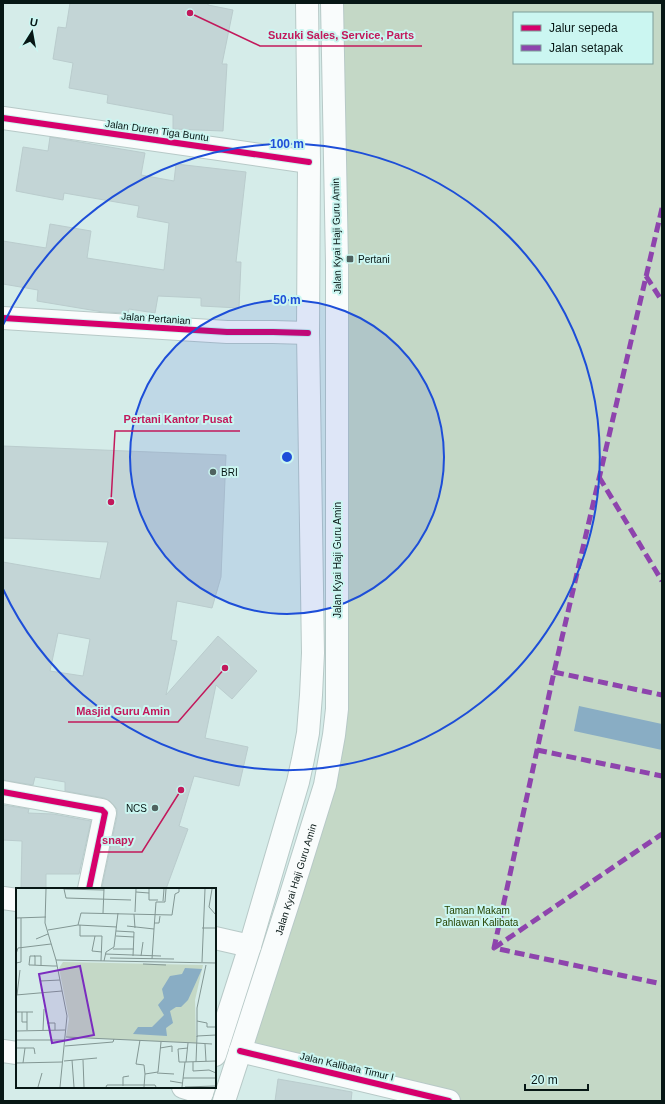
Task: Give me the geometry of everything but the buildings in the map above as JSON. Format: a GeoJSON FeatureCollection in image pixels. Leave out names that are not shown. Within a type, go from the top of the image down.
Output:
{"type":"FeatureCollection","features":[{"type":"Feature","properties":{"kind":"main road"},"geometry":{"type":"LineString","coordinates":[[216,1052],[250,946],[298,782],[306,746],[311,695],[313,653],[308,333],[309,162],[307,3]]}},
{"type":"Feature","properties":{"kind":"main road","name":"Jalan Kyai Haji Guru Amin"},"geometry":{"type":"LineString","coordinates":[[224,1101],[327,777],[337,709],[337,263],[332,3]]}},
{"type":"Feature","properties":{"kind":"main road","name":"Jalan Duren Tiga Buntu"},"geometry":{"type":"LineString","coordinates":[[3,118],[309,162]]}},
{"type":"Feature","properties":{"kind":"main road","name":"Jalan Pertanian"},"geometry":{"type":"LineString","coordinates":[[3,318],[227,332],[308,333]]}},
{"type":"Feature","properties":{"kind":"main road"},"geometry":{"type":"LineString","coordinates":[[3,792],[102,810],[105,813],[89,888]]}},
{"type":"Feature","properties":{"kind":"main road"},"geometry":{"type":"LineString","coordinates":[[3,898],[16,900]]}},
{"type":"Feature","properties":{"kind":"main road"},"geometry":{"type":"LineString","coordinates":[[220,939],[250,946]]}},
{"type":"Feature","properties":{"kind":"main road"},"geometry":{"type":"LineString","coordinates":[[3,1051],[16,1053]]}},
{"type":"Feature","properties":{"kind":"main road","name":"Jalan Kalibata Timur I"},"geometry":{"type":"LineString","coordinates":[[240,1051],[449,1101]]}},
{"type":"Feature","properties":{"kind":"green space","name":"Taman Makam Pahlawan Kalibata"},"geometry":{"type":"Polygon","coordinates":[[[332,3],[662,3],[662,1101],[449,1101],[240,1051],[337,709],[332,3]]]}},
{"type":"Feature","properties":{"kind":"water"},"geometry":{"type":"Polygon","coordinates":[[[579,706],[662,724],[662,750],[574,731],[579,706]]]}},
{"type":"Feature","properties":{"kind":"marked path"},"geometry":{"type":"LineString","coordinates":[[662,208],[554,672],[494,948],[662,984]]}},
{"type":"Feature","properties":{"kind":"marked path"},"geometry":{"type":"LineString","coordinates":[[646,276],[662,301]]}},
{"type":"Feature","properties":{"kind":"marked path"},"geometry":{"type":"LineString","coordinates":[[599,477],[662,581]]}},
{"type":"Feature","properties":{"kind":"marked path"},"geometry":{"type":"LineString","coordinates":[[554,672],[662,695]]}},
{"type":"Feature","properties":{"kind":"marked path"},"geometry":{"type":"LineString","coordinates":[[537,750],[662,776]]}},
{"type":"Feature","properties":{"kind":"marked path"},"geometry":{"type":"LineString","coordinates":[[494,948],[662,834]]}},
{"type":"Feature","properties":{"kind":"cycle path"},"geometry":{"type":"LineString","coordinates":[[3,118],[309,162]]}},
{"type":"Feature","properties":{"kind":"cycle path"},"geometry":{"type":"LineString","coordinates":[[3,318],[227,332],[308,333]]}},
{"type":"Feature","properties":{"kind":"cycle path"},"geometry":{"type":"LineString","coordinates":[[3,792],[102,810],[105,813],[89,888]]}},
{"type":"Feature","properties":{"kind":"cycle path"},"geometry":{"type":"LineString","coordinates":[[240,1051],[449,1101]]}},
{"type":"Feature","properties":{"kind":"place","name":"Suzuki Sales, Service, Parts"},"geometry":{"type":"Point","coordinates":[190,13]}},
{"type":"Feature","properties":{"kind":"place","name":"Pertani"},"geometry":{"type":"Point","coordinates":[350,259]}},
{"type":"Feature","properties":{"kind":"place","name":"BRI"},"geometry":{"type":"Point","coordinates":[213,472]}},
{"type":"Feature","properties":{"kind":"place","name":"Pertani Kantor Pusat"},"geometry":{"type":"Point","coordinates":[111,502]}},
{"type":"Feature","properties":{"kind":"place","name":"Masjid Guru Amin"},"geometry":{"type":"Point","coordinates":[225,668]}},
{"type":"Feature","properties":{"kind":"place","name":"snapy"},"geometry":{"type":"Point","coordinates":[181,790]}},
{"type":"Feature","properties":{"kind":"place","name":"NCS"},"geometry":{"type":"Point","coordinates":[155,808]}}]}
